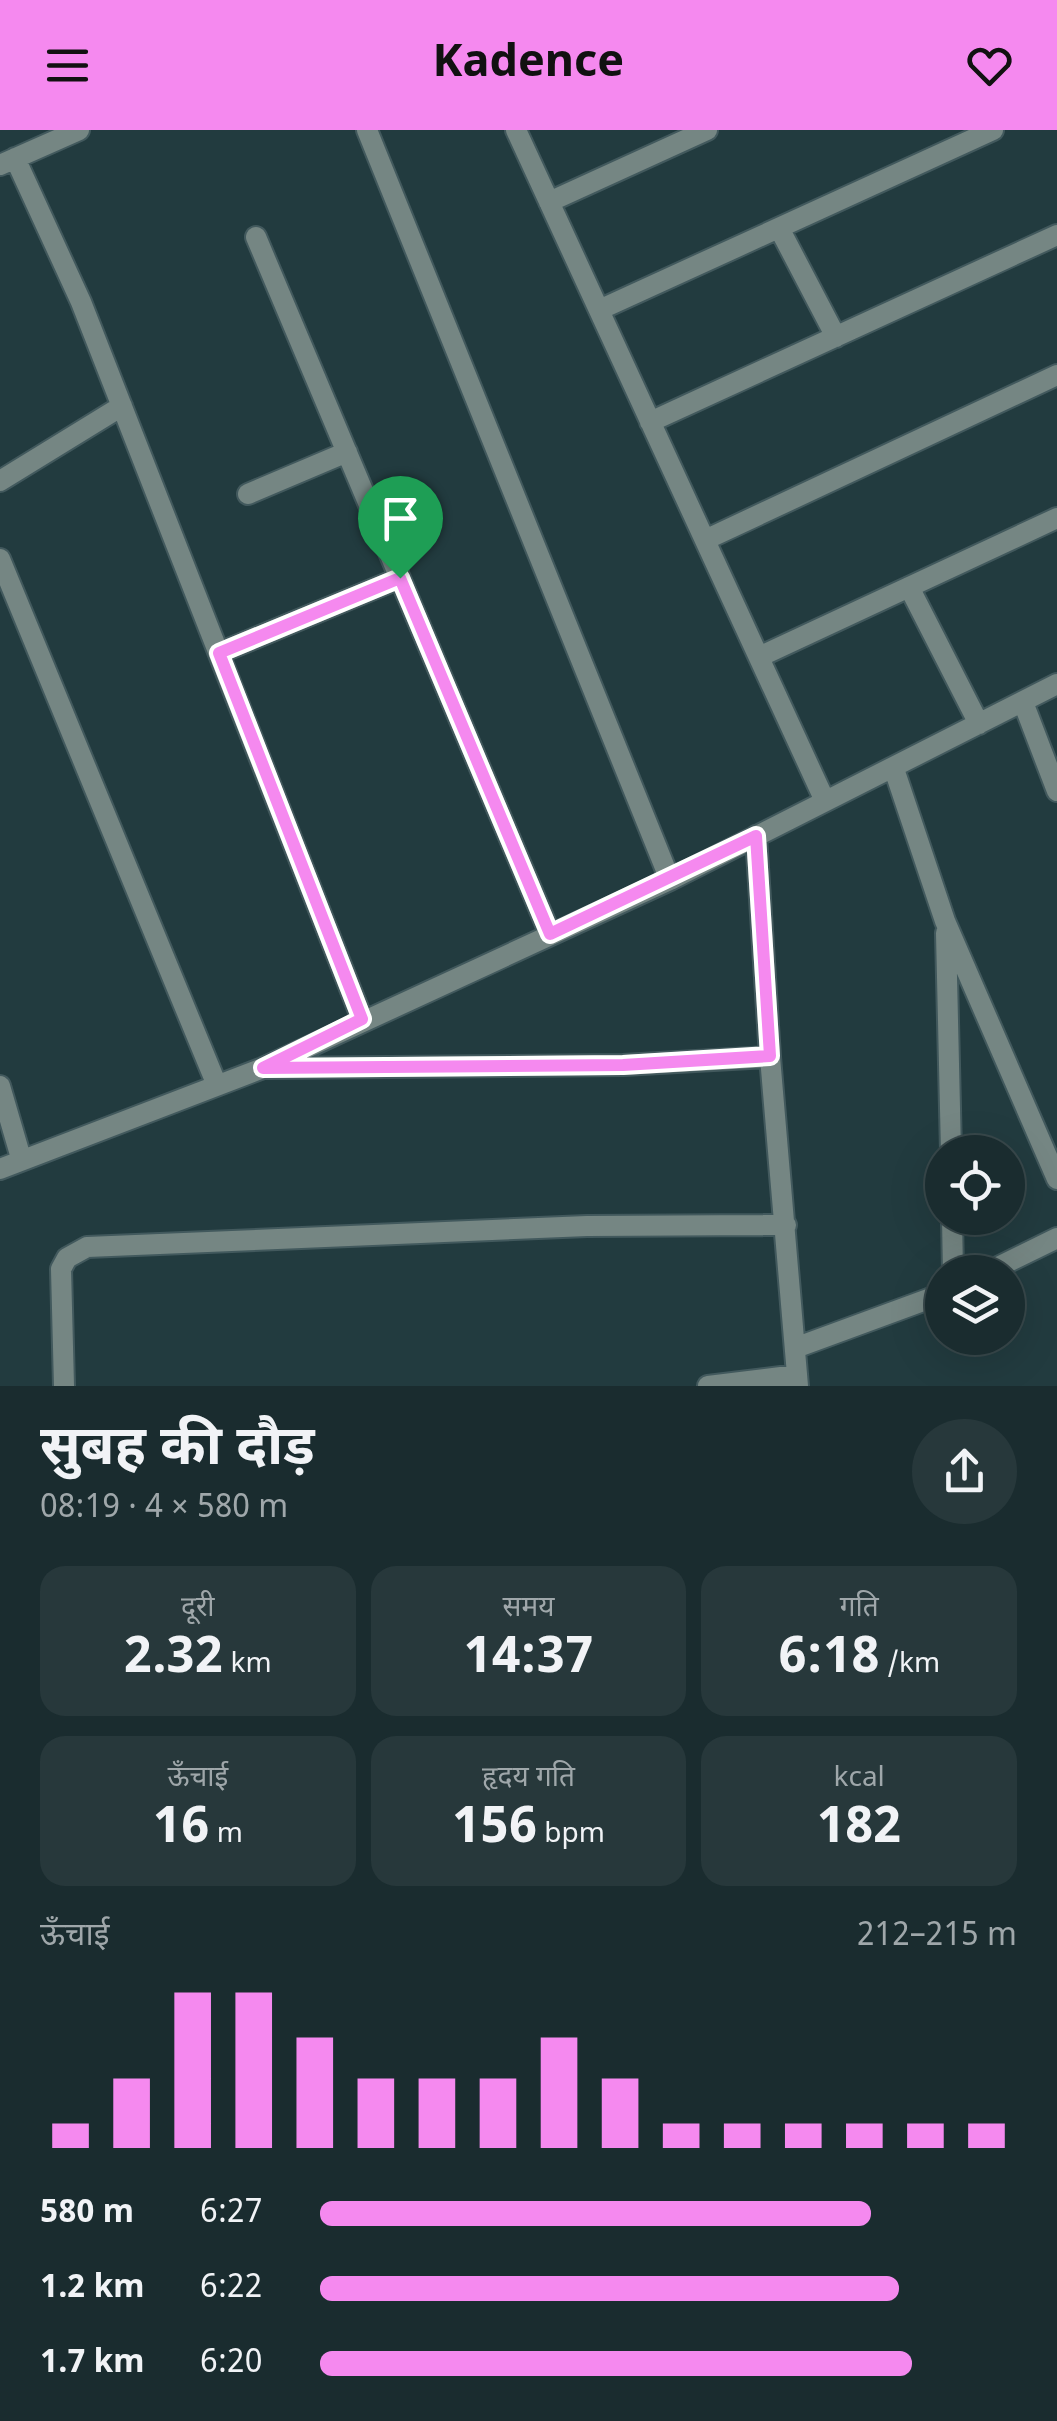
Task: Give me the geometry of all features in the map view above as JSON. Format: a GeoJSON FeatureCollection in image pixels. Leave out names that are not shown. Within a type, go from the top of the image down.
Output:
{"type":"FeatureCollection","features":[{"type":"Feature","properties":{"kind":"street"},"geometry":{"type":"LineString","coordinates":[[78,130],[7,161],[81,302],[362,1019]]}},
{"type":"Feature","properties":{"kind":"street"},"geometry":{"type":"LineString","coordinates":[[367,130],[670,880]]}},
{"type":"Feature","properties":{"kind":"street"},"geometry":{"type":"LineString","coordinates":[[516,130],[826,801]]}},
{"type":"Feature","properties":{"kind":"street"},"geometry":{"type":"LineString","coordinates":[[549,202],[707,130]]}},
{"type":"Feature","properties":{"kind":"street"},"geometry":{"type":"LineString","coordinates":[[599,310],[993,130]]}},
{"type":"Feature","properties":{"kind":"street"},"geometry":{"type":"LineString","coordinates":[[779,228],[836,336]]}},
{"type":"Feature","properties":{"kind":"street"},"geometry":{"type":"LineString","coordinates":[[650,422],[1057,236]]}},
{"type":"Feature","properties":{"kind":"street"},"geometry":{"type":"LineString","coordinates":[[256,237],[550,934]]}},
{"type":"Feature","properties":{"kind":"street"},"geometry":{"type":"LineString","coordinates":[[705,540],[1057,376]]}},
{"type":"Feature","properties":{"kind":"street"},"geometry":{"type":"LineString","coordinates":[[0,481],[122,406]]}},
{"type":"Feature","properties":{"kind":"street"},"geometry":{"type":"LineString","coordinates":[[248,494],[347,452]]}},
{"type":"Feature","properties":{"kind":"street"},"geometry":{"type":"LineString","coordinates":[[759,658],[1057,518]]}},
{"type":"Feature","properties":{"kind":"street"},"geometry":{"type":"LineString","coordinates":[[0,559],[216,1083]]}},
{"type":"Feature","properties":{"kind":"street"},"geometry":{"type":"LineString","coordinates":[[219,653],[400,578]]}},
{"type":"Feature","properties":{"kind":"street"},"geometry":{"type":"LineString","coordinates":[[909,588],[979,724]]}},
{"type":"Feature","properties":{"kind":"street"},"geometry":{"type":"LineString","coordinates":[[0,1169],[263,1068],[670,880],[1057,684]]}},
{"type":"Feature","properties":{"kind":"street"},"geometry":{"type":"LineString","coordinates":[[1023,702],[1056,784]]}},
{"type":"Feature","properties":{"kind":"street"},"geometry":{"type":"LineString","coordinates":[[894,769],[945,921],[1057,1179]]}},
{"type":"Feature","properties":{"kind":"street"},"geometry":{"type":"LineString","coordinates":[[708,1386],[797,1380],[756,836]]}},
{"type":"Feature","properties":{"kind":"street"},"geometry":{"type":"LineString","coordinates":[[945,921],[951,1135]]}},
{"type":"Feature","properties":{"kind":"street"},"geometry":{"type":"LineString","coordinates":[[263,1068],[623,1065],[770,1056]]}},
{"type":"Feature","properties":{"kind":"street"},"geometry":{"type":"LineString","coordinates":[[0,1086],[22,1158]]}},
{"type":"Feature","properties":{"kind":"street"},"geometry":{"type":"LineString","coordinates":[[64,1386],[61,1269],[68,1258],[87,1247],[586,1226],[786,1225]]}},
{"type":"Feature","properties":{"kind":"street"},"geometry":{"type":"LineString","coordinates":[[1022,1255],[1057,1238]]}},
{"type":"Feature","properties":{"kind":"street"},"geometry":{"type":"LineString","coordinates":[[795,1348],[925,1300]]}},
{"type":"Feature","properties":{"kind":"route"},"geometry":{"type":"LineString","coordinates":[[400,578],[550,934],[756,836],[770,1056],[623,1065],[263,1068],[362,1019],[219,653],[400,578]]}}]}
